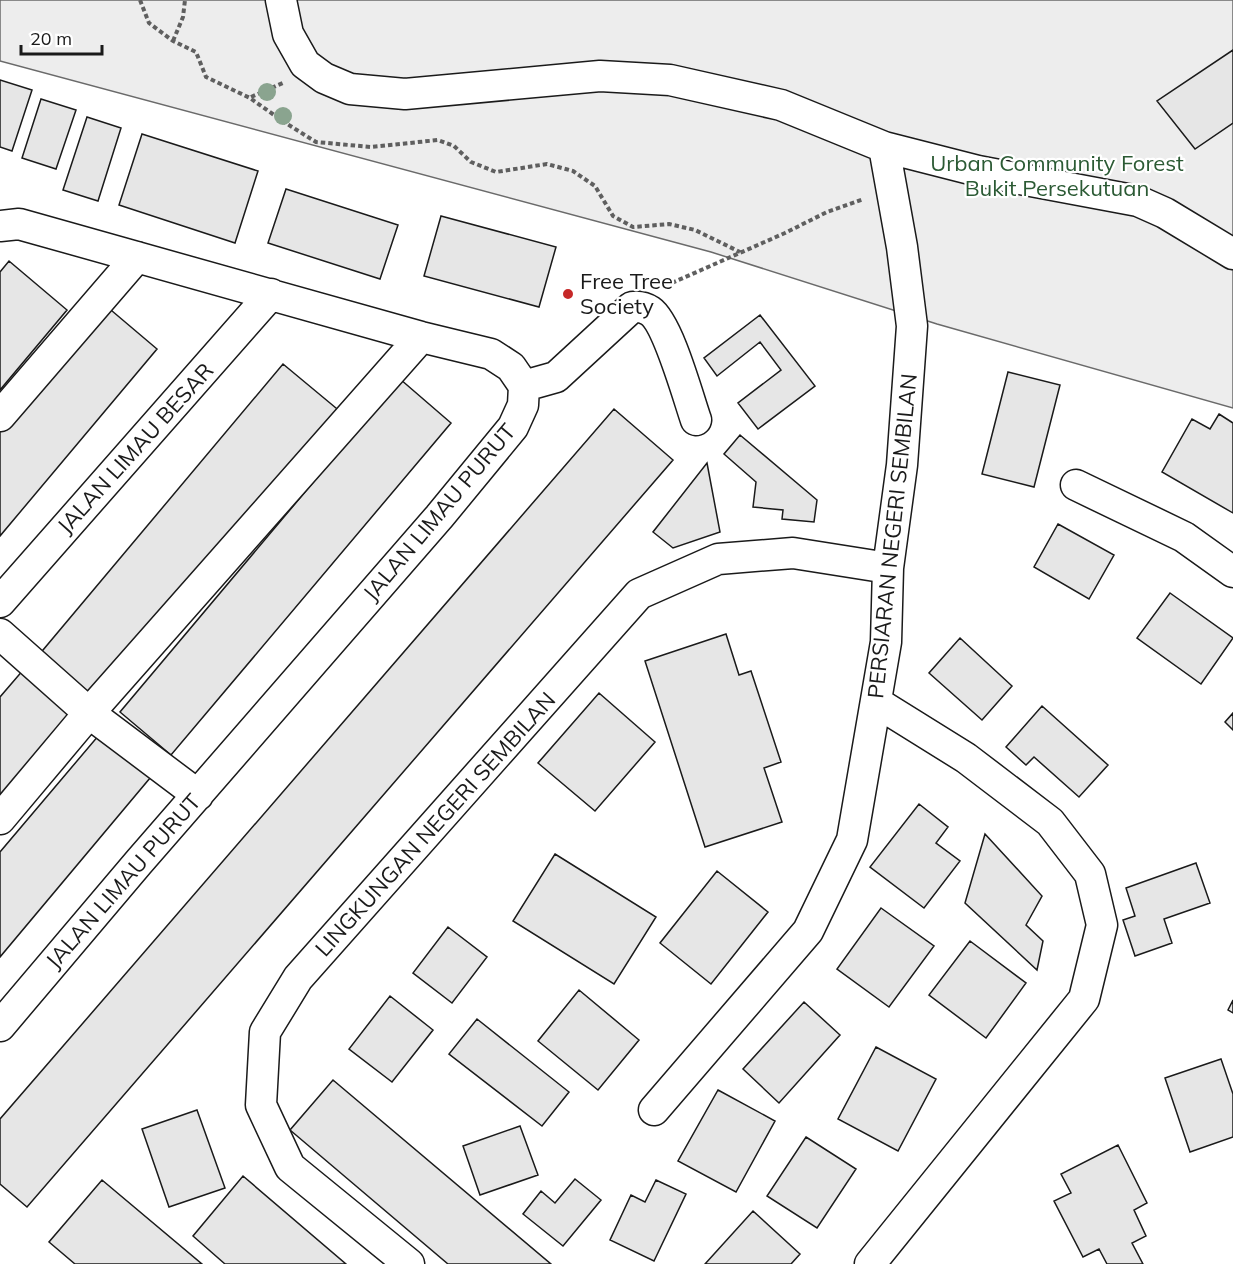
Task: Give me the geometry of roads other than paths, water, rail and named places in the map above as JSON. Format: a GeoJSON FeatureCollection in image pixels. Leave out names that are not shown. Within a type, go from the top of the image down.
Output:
{"type":"FeatureCollection","features":[{"type":"Feature","properties":{"kind":"street"},"geometry":{"type":"LineString","coordinates":[[281,0],[288,34],[304,64],[324,78],[350,89],[405,94],[600,76],[670,80],[781,105],[884,147],[978,171],[1138,201],[1165,213],[1233,254]]}},
{"type":"Feature","properties":{"kind":"street","name":"PERSIARAN NEGERI SEMBILAN"},"geometry":{"type":"LineString","coordinates":[[654,1110],[808,931],[852,840],[886,642],[888,568],[902,465],[912,326],[902,247],[890,191],[884,147]]}},
{"type":"Feature","properties":{"kind":"street"},"geometry":{"type":"LineString","coordinates":[[0,226],[19,224],[421,337],[491,354],[511,367],[524,386],[556,376],[632,306],[640,306],[652,311],[664,330],[696,420]]}},
{"type":"Feature","properties":{"kind":"street"},"geometry":{"type":"LineString","coordinates":[[0,416],[137,256]]}},
{"type":"Feature","properties":{"kind":"street","name":"JALAN LIMAU BESAR"},"geometry":{"type":"LineString","coordinates":[[0,602],[271,294]]}},
{"type":"Feature","properties":{"kind":"street"},"geometry":{"type":"LineString","coordinates":[[0,819],[89,713],[421,337]]}},
{"type":"Feature","properties":{"kind":"street","name":"JALAN LIMAU PURUT"},"geometry":{"type":"LineString","coordinates":[[0,1026],[439,517],[513,427],[523,405],[524,386]]}},
{"type":"Feature","properties":{"kind":"street"},"geometry":{"type":"LineString","coordinates":[[1076,485],[1184,537],[1233,572]]}},
{"type":"Feature","properties":{"kind":"street","name":"LINGKUNGAN NEGERI SEMBILAN"},"geometry":{"type":"LineString","coordinates":[[409,1264],[290,1167],[261,1105],[265,1032],[298,978],[639,594],[718,560],[793,553],[888,568]]}},
{"type":"Feature","properties":{"kind":"street"},"geometry":{"type":"LineString","coordinates":[[0,634],[89,713],[198,795]]}},
{"type":"Feature","properties":{"kind":"street"},"geometry":{"type":"LineString","coordinates":[[870,1264],[1084,999],[1102,925],[1090,874],[1050,822],[966,758],[876,702]]}},
{"type":"Feature","properties":{"kind":"place","name":"Free Tree Society"},"geometry":{"type":"Point","coordinates":[568,294]}},
{"type":"Feature","properties":{"kind":"park label","name":"Urban Community Forest Bukit Persekutuan"},"geometry":{"type":"Point","coordinates":[1057,176]}}]}
